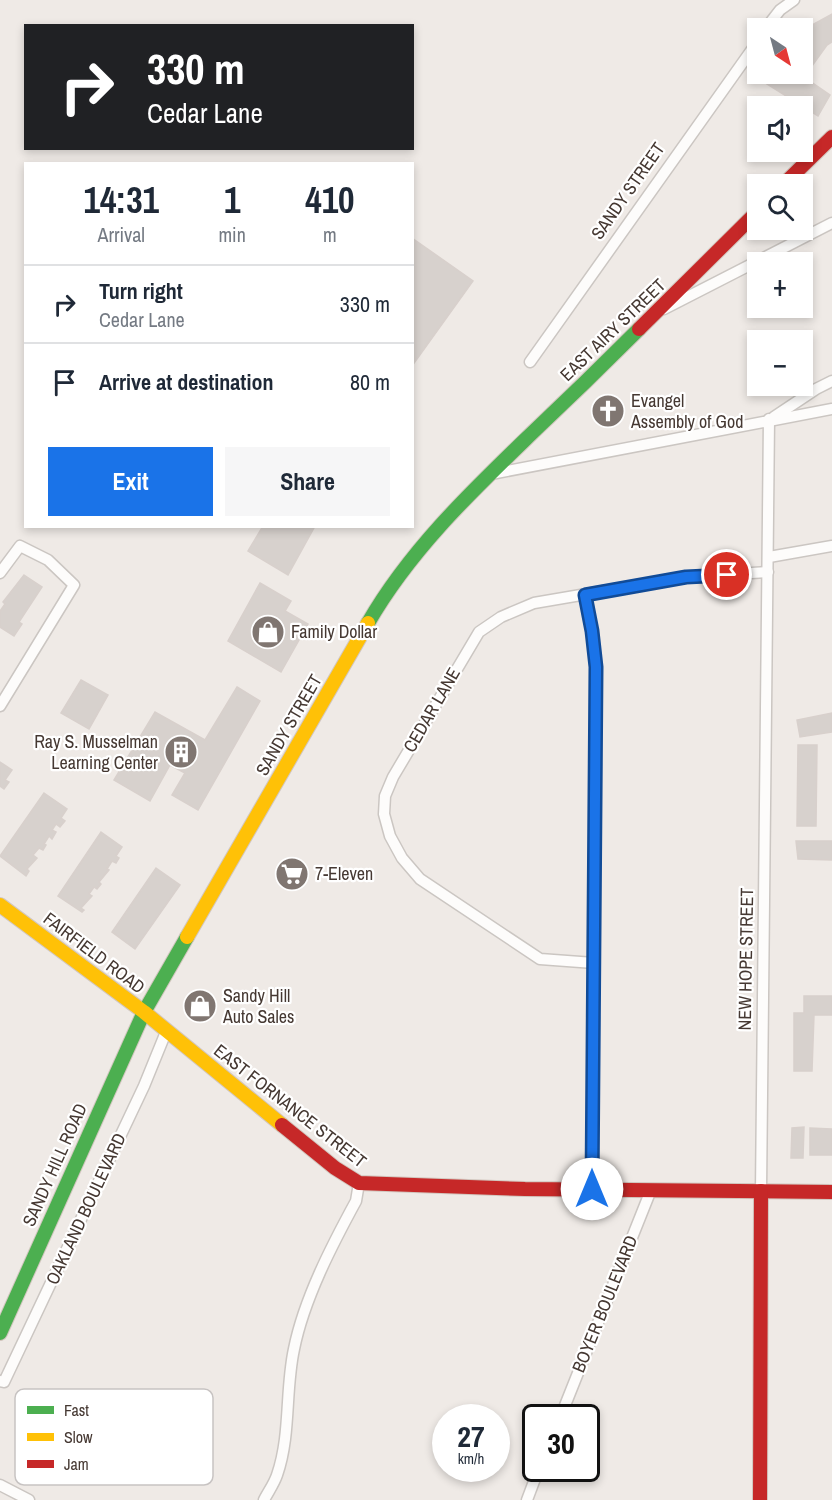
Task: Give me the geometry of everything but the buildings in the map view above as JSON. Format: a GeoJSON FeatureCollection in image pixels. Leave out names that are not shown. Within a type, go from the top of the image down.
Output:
{"type":"FeatureCollection","features":[{"type":"Feature","properties":{"kind":"main road"},"geometry":{"type":"LineString","coordinates":[[794,174],[832,137]]}},
{"type":"Feature","properties":{"kind":"main road","name":"EAST AIRY STREET"},"geometry":{"type":"LineString","coordinates":[[491,474],[747,222]]}},
{"type":"Feature","properties":{"kind":"main road","name":"SANDY STREET"},"geometry":{"type":"LineString","coordinates":[[144,1012],[382,599],[420,548],[491,474]]}},
{"type":"Feature","properties":{"kind":"main road","name":"FAIRFIELD ROAD"},"geometry":{"type":"LineString","coordinates":[[0,905],[144,1012],[166,1032]]}},
{"type":"Feature","properties":{"kind":"main road","name":"SANDY HILL ROAD"},"geometry":{"type":"LineString","coordinates":[[0,1333],[144,1012]]}},
{"type":"Feature","properties":{"kind":"main road","name":"EAST FORNANCE STREET"},"geometry":{"type":"LineString","coordinates":[[166,1032],[335,1168],[359,1183],[832,1192]]}},
{"type":"Feature","properties":{"kind":"main road","name":"NEW HOPE STREET"},"geometry":{"type":"LineString","coordinates":[[760,1500],[761,1191]]}},
{"type":"Feature","properties":{"kind":"street"},"geometry":{"type":"LineString","coordinates":[[774,18],[780,10],[794,0]]}},
{"type":"Feature","properties":{"kind":"street","name":"SANDY STREET"},"geometry":{"type":"LineString","coordinates":[[530,362],[747,56]]}},
{"type":"Feature","properties":{"kind":"street"},"geometry":{"type":"LineString","coordinates":[[658,312],[832,223]]}},
{"type":"Feature","properties":{"kind":"street"},"geometry":{"type":"LineString","coordinates":[[770,419],[832,381]]}},
{"type":"Feature","properties":{"kind":"street"},"geometry":{"type":"LineString","coordinates":[[491,474],[832,409]]}},
{"type":"Feature","properties":{"kind":"street","name":"NEW HOPE STREET"},"geometry":{"type":"LineString","coordinates":[[761,1191],[770,419]]}},
{"type":"Feature","properties":{"kind":"street"},"geometry":{"type":"LineString","coordinates":[[0,573],[20,546],[48,561],[74,585],[0,706]]}},
{"type":"Feature","properties":{"kind":"street"},"geometry":{"type":"LineString","coordinates":[[769,557],[832,546]]}},
{"type":"Feature","properties":{"kind":"street","name":"CEDAR LANE"},"geometry":{"type":"LineString","coordinates":[[594,963],[540,959],[420,879],[402,858],[390,836],[384,814],[385,796],[393,777],[479,632],[501,617],[534,603],[686,577],[768,572]]}},
{"type":"Feature","properties":{"kind":"street"},"geometry":{"type":"LineString","coordinates":[[585,595],[596,667],[592,1189]]}},
{"type":"Feature","properties":{"kind":"street","name":"OAKLAND BOULEVARD"},"geometry":{"type":"LineString","coordinates":[[0,1381],[4,1382],[144,1086],[166,1032]]}},
{"type":"Feature","properties":{"kind":"street"},"geometry":{"type":"LineString","coordinates":[[264,1500],[277,1476],[286,1434],[288,1383],[294,1347],[304,1315],[335,1242],[356,1201],[359,1183]]}},
{"type":"Feature","properties":{"kind":"street","name":"BOYER BOULEVARD"},"geometry":{"type":"LineString","coordinates":[[566,1404],[651,1190]]}},
{"type":"Feature","properties":{"kind":"street"},"geometry":{"type":"LineString","coordinates":[[527,1500],[534,1482]]}},
{"type":"Feature","properties":{"kind":"street"},"geometry":{"type":"LineString","coordinates":[[0,1485],[29,1500]]}},
{"type":"Feature","properties":{"kind":"traffic: fast"},"geometry":{"type":"LineString","coordinates":[[368,623],[403,571],[443,523],[639,329]]}},
{"type":"Feature","properties":{"kind":"traffic: fast"},"geometry":{"type":"LineString","coordinates":[[0,1333],[144,1012],[187,937]]}},
{"type":"Feature","properties":{"kind":"traffic: slow"},"geometry":{"type":"LineString","coordinates":[[187,937],[368,623]]}},
{"type":"Feature","properties":{"kind":"traffic: slow"},"geometry":{"type":"LineString","coordinates":[[0,905],[144,1012],[282,1125]]}},
{"type":"Feature","properties":{"kind":"traffic: jam"},"geometry":{"type":"LineString","coordinates":[[794,174],[832,137]]}},
{"type":"Feature","properties":{"kind":"traffic: jam"},"geometry":{"type":"LineString","coordinates":[[639,329],[747,222]]}},
{"type":"Feature","properties":{"kind":"traffic: jam"},"geometry":{"type":"LineString","coordinates":[[282,1125],[335,1168],[359,1183],[525,1189],[832,1192]]}},
{"type":"Feature","properties":{"kind":"traffic: jam"},"geometry":{"type":"LineString","coordinates":[[760,1500],[761,1191]]}},
{"type":"Feature","properties":{"kind":"place","name":"Evangel Assembly of God"},"geometry":{"type":"Point","coordinates":[608,411]}},
{"type":"Feature","properties":{"kind":"place","name":"Family Dollar"},"geometry":{"type":"Point","coordinates":[268,632]}},
{"type":"Feature","properties":{"kind":"place","name":"Ray S. Musselman Learning Center"},"geometry":{"type":"Point","coordinates":[181,752]}},
{"type":"Feature","properties":{"kind":"place","name":"7-Eleven"},"geometry":{"type":"Point","coordinates":[292,874]}},
{"type":"Feature","properties":{"kind":"place","name":"Sandy Hill Auto Sales"},"geometry":{"type":"Point","coordinates":[200,1006]}},
{"type":"Feature","properties":{"kind":"route"},"geometry":{"type":"LineString","coordinates":[[592,1189],[596,667],[585,595],[686,577],[727,575]]}}]}
